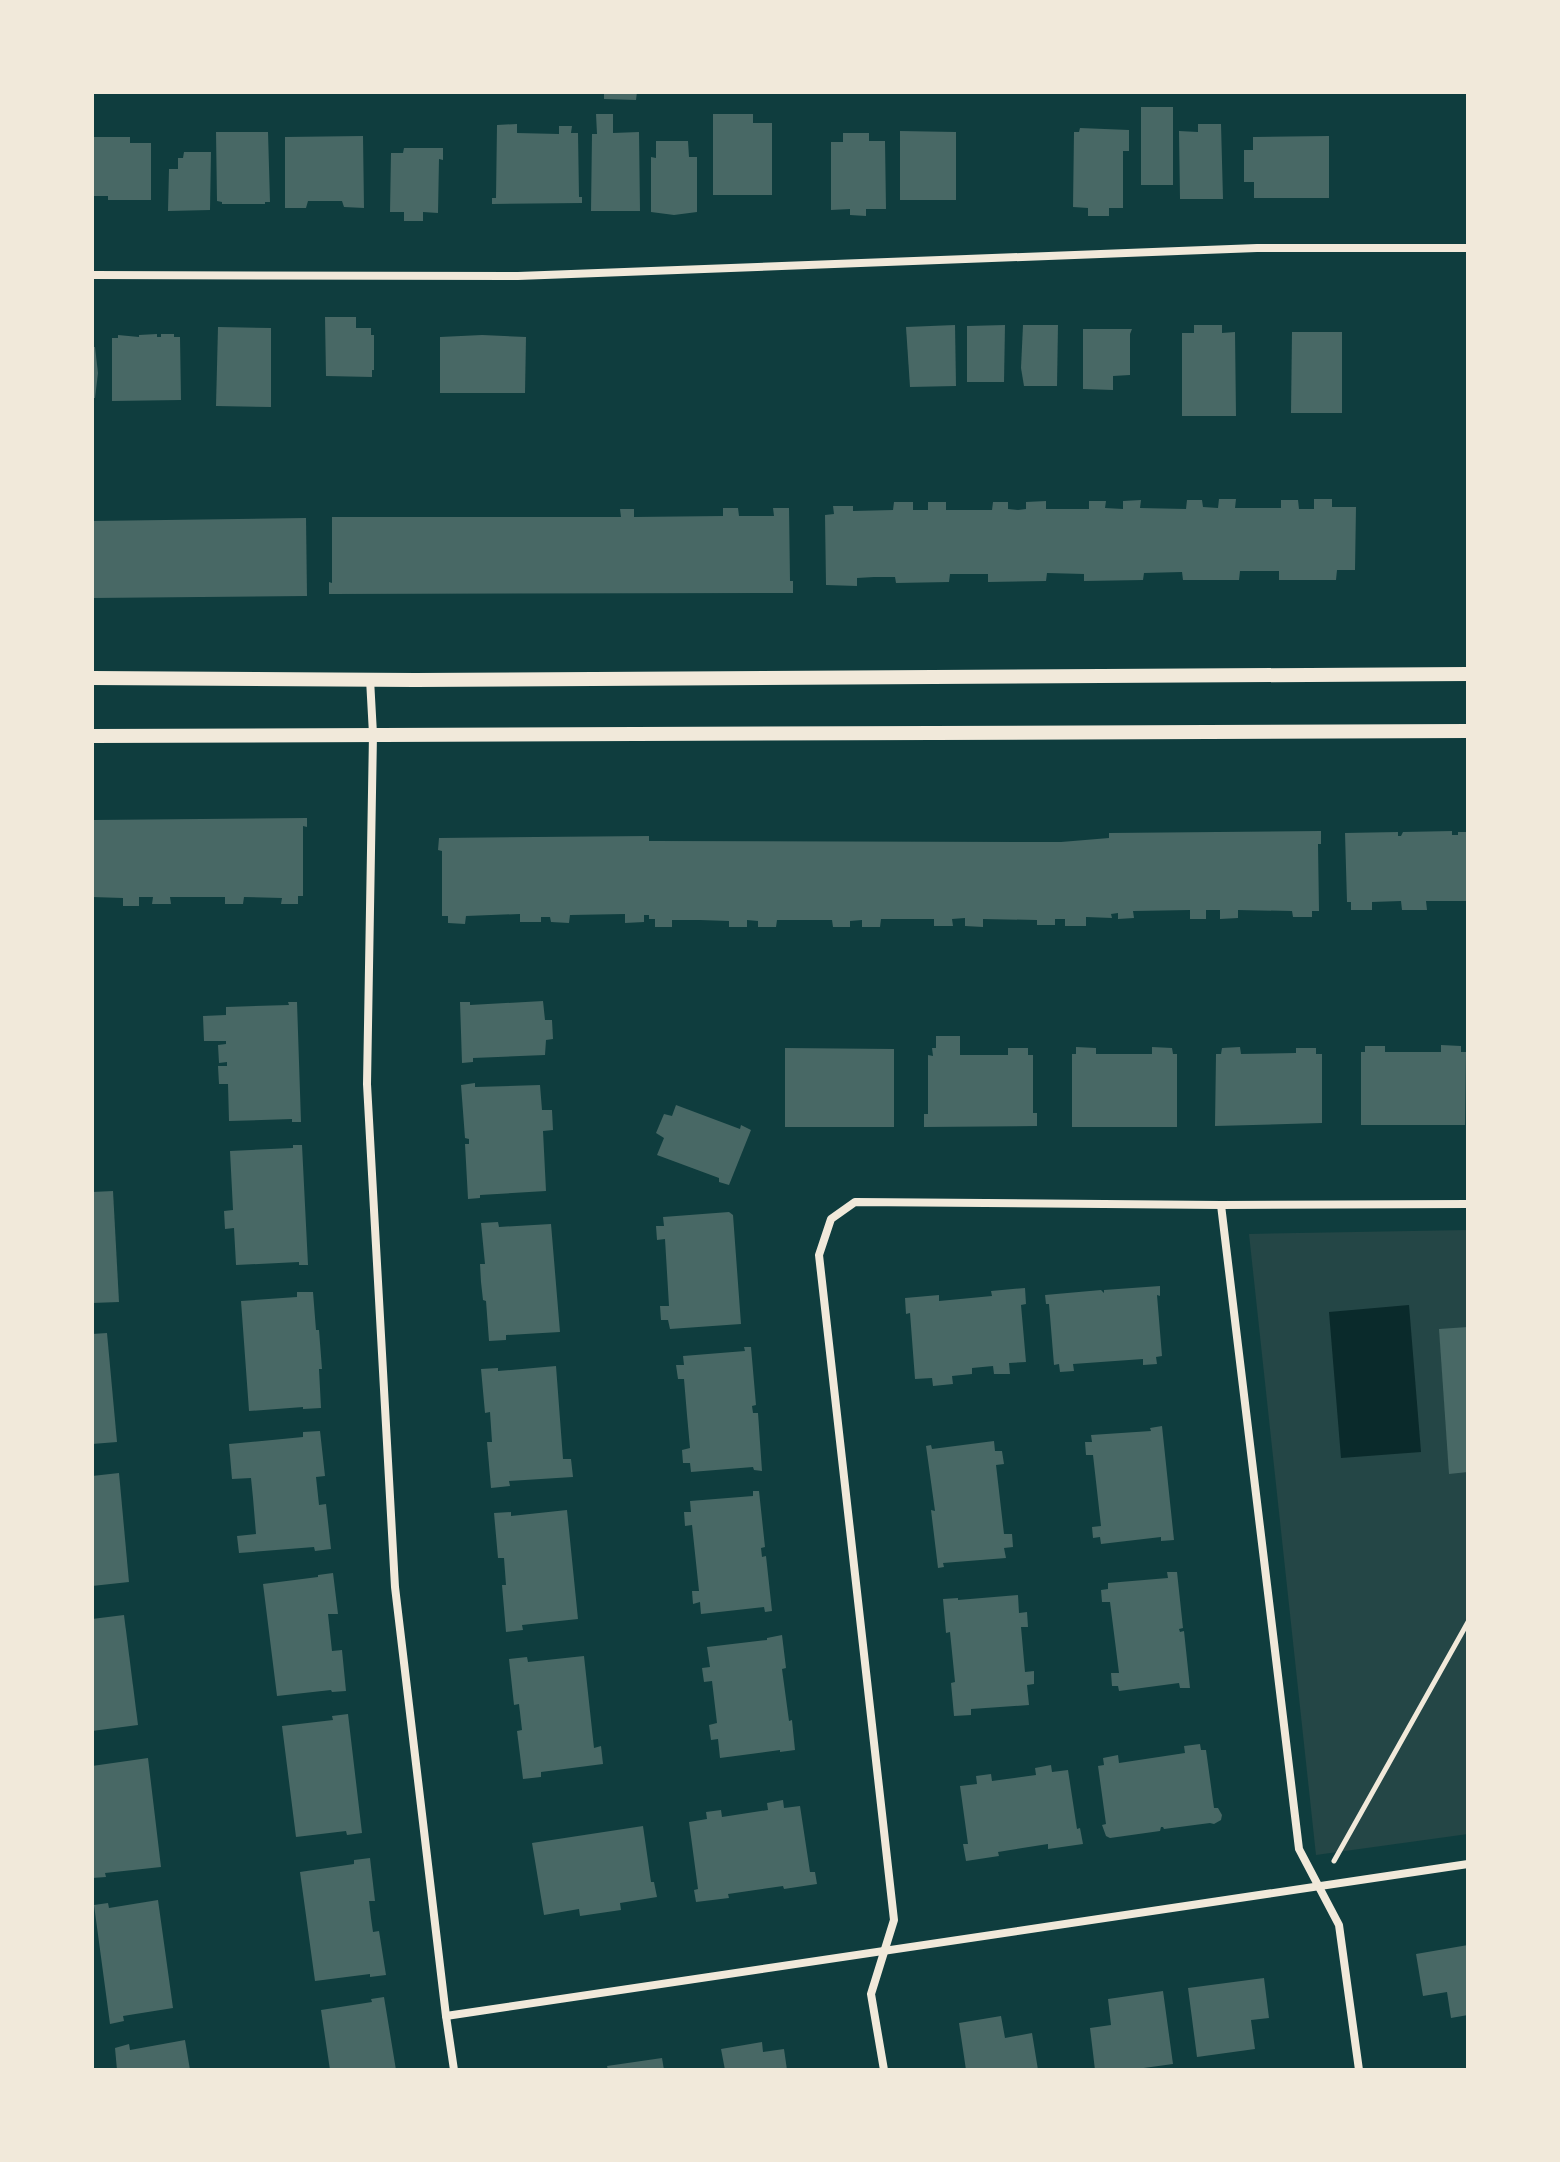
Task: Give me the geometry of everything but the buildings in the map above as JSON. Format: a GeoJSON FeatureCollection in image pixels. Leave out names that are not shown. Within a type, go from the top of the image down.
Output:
{"type":"FeatureCollection","features":[{"type":"Feature","properties":{"kind":"street"},"geometry":{"type":"LineString","coordinates":[[92,275],[518,276],[1257,248],[1468,248]]}},
{"type":"Feature","properties":{"kind":"street"},"geometry":{"type":"LineString","coordinates":[[92,678],[1468,674]]}},
{"type":"Feature","properties":{"kind":"street"},"geometry":{"type":"LineString","coordinates":[[370,679],[373,734],[367,1084],[394,1571],[454,2070]]}},
{"type":"Feature","properties":{"kind":"street"},"geometry":{"type":"LineString","coordinates":[[92,736],[1468,731]]}},
{"type":"Feature","properties":{"kind":"street"},"geometry":{"type":"LineString","coordinates":[[884,2070],[871,1994],[894,1920],[819,1255],[831,1219],[855,1202],[1468,1204]]}},
{"type":"Feature","properties":{"kind":"street"},"geometry":{"type":"LineString","coordinates":[[1221,1205],[1299,1849],[1339,1925],[1359,2070]]}},
{"type":"Feature","properties":{"kind":"street"},"geometry":{"type":"LineString","coordinates":[[446,2016],[1468,1864]]}},
{"type":"Feature","properties":{"kind":"path"},"geometry":{"type":"LineString","coordinates":[[1319,1886],[1468,1622]]}},
{"type":"Feature","properties":{"kind":"shaded area"},"geometry":{"type":"Polygon","coordinates":[[[1468,1230],[1468,1834],[1316,1855],[1249,1234],[1468,1230]]]}},
{"type":"Feature","properties":{"kind":"shaded area"},"geometry":{"type":"Polygon","coordinates":[[[1409,1305],[1421,1452],[1341,1458],[1329,1312],[1409,1305]]]}}]}
